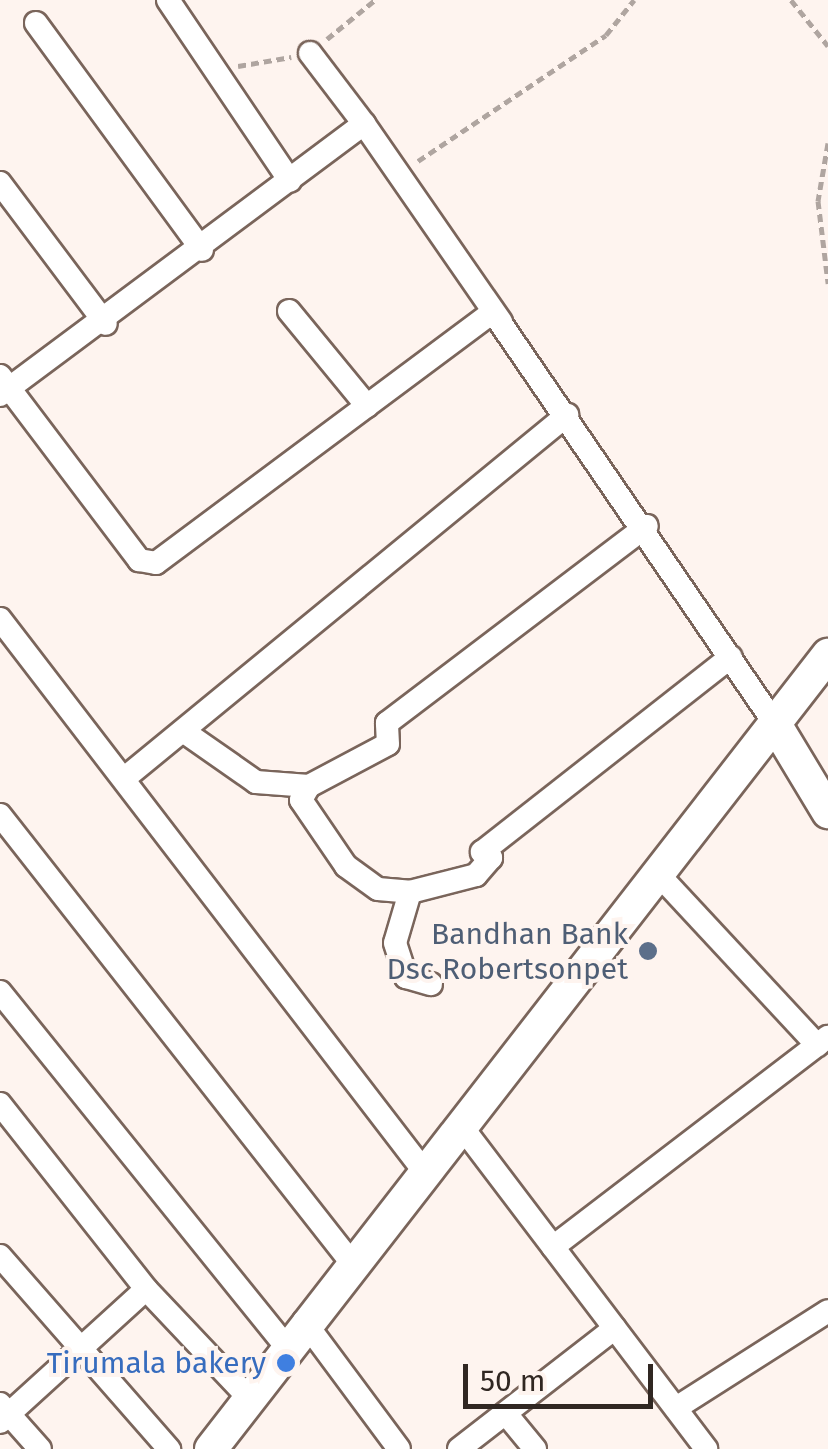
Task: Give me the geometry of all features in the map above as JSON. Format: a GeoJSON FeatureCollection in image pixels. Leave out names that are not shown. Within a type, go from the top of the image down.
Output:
{"type":"FeatureCollection","features":[{"type":"Feature","properties":{"kind":"street"},"geometry":{"type":"LineString","coordinates":[[168,0],[290,182]]}},
{"type":"Feature","properties":{"kind":"street"},"geometry":{"type":"LineString","coordinates":[[36,23],[202,250]]}},
{"type":"Feature","properties":{"kind":"street"},"geometry":{"type":"LineString","coordinates":[[310,53],[501,322]]}},
{"type":"Feature","properties":{"kind":"street"},"geometry":{"type":"LineString","coordinates":[[364,124],[106,324],[3,386],[139,560],[156,563],[494,312],[647,526],[828,812]]}},
{"type":"Feature","properties":{"kind":"street"},"geometry":{"type":"LineString","coordinates":[[0,182],[106,324]]}},
{"type":"Feature","properties":{"kind":"street"},"geometry":{"type":"LineString","coordinates":[[290,310],[368,406]]}},
{"type":"Feature","properties":{"kind":"street"},"geometry":{"type":"LineString","coordinates":[[126,777],[568,415]]}},
{"type":"Feature","properties":{"kind":"street"},"geometry":{"type":"LineString","coordinates":[[647,526],[387,723],[388,744],[310,786],[301,800],[346,866],[378,889],[410,892],[476,875],[490,858],[482,852],[732,658]]}},
{"type":"Feature","properties":{"kind":"street"},"geometry":{"type":"LineString","coordinates":[[0,619],[126,777],[427,1175]]}},
{"type":"Feature","properties":{"kind":"street"},"geometry":{"type":"LineString","coordinates":[[210,1449],[351,1262],[427,1175],[828,656]]}},
{"type":"Feature","properties":{"kind":"street"},"geometry":{"type":"LineString","coordinates":[[183,732],[256,782],[310,786]]}},
{"type":"Feature","properties":{"kind":"street"},"geometry":{"type":"LineString","coordinates":[[0,815],[351,1262]]}},
{"type":"Feature","properties":{"kind":"street"},"geometry":{"type":"LineString","coordinates":[[553,1247],[822,1041],[660,876]]}},
{"type":"Feature","properties":{"kind":"street"},"geometry":{"type":"LineString","coordinates":[[410,892],[395,943],[406,976],[431,984]]}},
{"type":"Feature","properties":{"kind":"street"},"geometry":{"type":"LineString","coordinates":[[0,992],[295,1334],[400,1449]]}},
{"type":"Feature","properties":{"kind":"street"},"geometry":{"type":"LineString","coordinates":[[0,1104],[146,1289],[250,1399]]}},
{"type":"Feature","properties":{"kind":"street"},"geometry":{"type":"LineString","coordinates":[[462,1127],[706,1449]]}},
{"type":"Feature","properties":{"kind":"street"},"geometry":{"type":"LineString","coordinates":[[0,1256],[76,1352],[169,1449]]}},
{"type":"Feature","properties":{"kind":"street"},"geometry":{"type":"LineString","coordinates":[[40,1449],[3,1414],[146,1289]]}},
{"type":"Feature","properties":{"kind":"street"},"geometry":{"type":"LineString","coordinates":[[676,1408],[828,1311]]}},
{"type":"Feature","properties":{"kind":"street"},"geometry":{"type":"LineString","coordinates":[[458,1449],[508,1415],[615,1328]]}},
{"type":"Feature","properties":{"kind":"street"},"geometry":{"type":"LineString","coordinates":[[508,1415],[534,1449]]}},
{"type":"Feature","properties":{"kind":"path"},"geometry":{"type":"LineString","coordinates":[[399,175],[606,35],[634,0]]}},
{"type":"Feature","properties":{"kind":"path"},"geometry":{"type":"LineString","coordinates":[[790,0],[828,46]]}},
{"type":"Feature","properties":{"kind":"path"},"geometry":{"type":"LineString","coordinates":[[828,143],[818,201],[828,283]]}},
{"type":"Feature","properties":{"kind":"place","name":"Bandhan Bank Dsc Robertsonpet"},"geometry":{"type":"Point","coordinates":[648,951]}},
{"type":"Feature","properties":{"kind":"place","name":"Tirumala bakery"},"geometry":{"type":"Point","coordinates":[286,1363]}}]}
